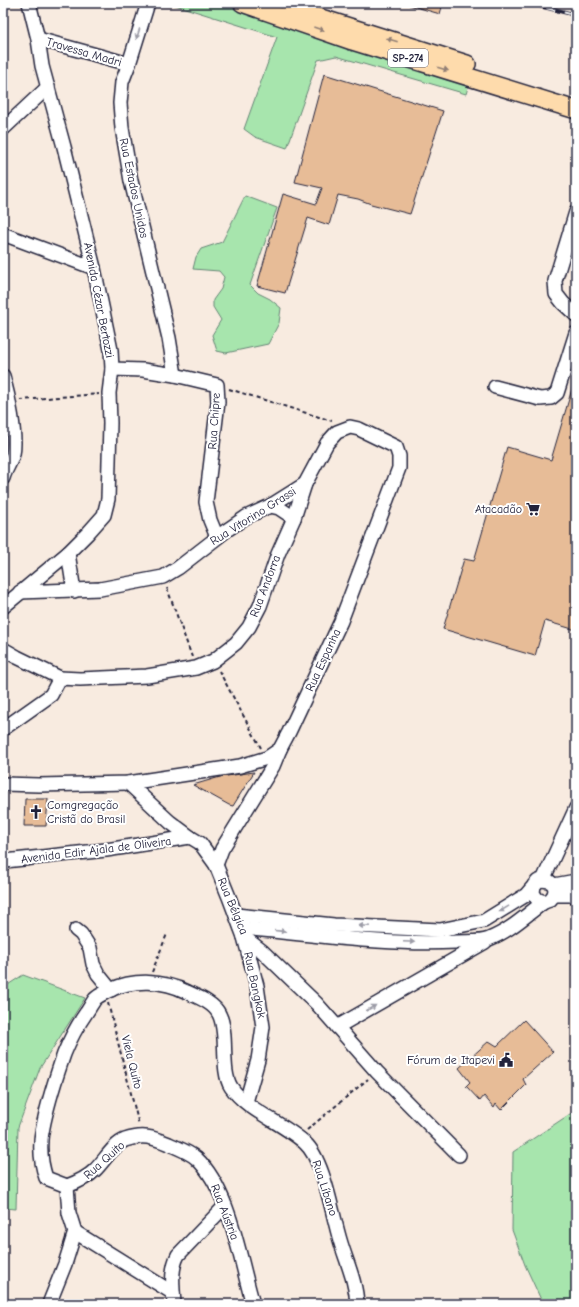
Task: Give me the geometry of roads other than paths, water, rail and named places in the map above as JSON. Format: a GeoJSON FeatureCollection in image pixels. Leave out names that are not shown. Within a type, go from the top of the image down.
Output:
{"type":"FeatureCollection","features":[{"type":"Feature","properties":{"kind":"main road","name":"SP-274"},"geometry":{"type":"LineString","coordinates":[[242,3],[352,41],[576,110]]}},
{"type":"Feature","properties":{"kind":"main road","name":"SP-274"},"geometry":{"type":"LineString","coordinates":[[291,4],[299,10],[576,99]]}},
{"type":"Feature","properties":{"kind":"street","name":"Avenida Cézar Bertozzi"},"geometry":{"type":"LineString","coordinates":[[3,607],[68,552],[104,515],[108,493],[110,423],[109,393],[112,368],[111,350],[94,268],[42,66],[38,39],[29,3]]}},
{"type":"Feature","properties":{"kind":"street","name":"Rua Estados Unidos"},"geometry":{"type":"LineString","coordinates":[[148,3],[122,82],[120,103],[122,128],[131,181],[169,338],[175,375]]}},
{"type":"Feature","properties":{"kind":"street","name":"Travessa Madri"},"geometry":{"type":"LineString","coordinates":[[38,39],[129,64]]}},
{"type":"Feature","properties":{"kind":"street"},"geometry":{"type":"LineString","coordinates":[[3,129],[48,87]]}},
{"type":"Feature","properties":{"kind":"street"},"geometry":{"type":"LineString","coordinates":[[576,212],[555,281],[556,294],[576,315]]}},
{"type":"Feature","properties":{"kind":"street"},"geometry":{"type":"LineString","coordinates":[[3,234],[94,268]]}},
{"type":"Feature","properties":{"kind":"street"},"geometry":{"type":"LineString","coordinates":[[495,387],[540,399],[551,398],[558,394],[576,333]]}},
{"type":"Feature","properties":{"kind":"street","name":"Rua Chipre"},"geometry":{"type":"LineString","coordinates":[[112,368],[143,370],[175,375],[217,385],[218,402],[206,502],[210,520],[217,537]]}},
{"type":"Feature","properties":{"kind":"street"},"geometry":{"type":"LineString","coordinates":[[3,376],[14,438],[13,454],[3,476]]}},
{"type":"Feature","properties":{"kind":"street","name":"Rua Andorra"},"geometry":{"type":"LineString","coordinates":[[60,678],[80,679],[147,676],[196,668],[214,661],[236,643],[249,627],[260,606],[278,554],[294,518],[305,484],[327,443],[337,432],[350,427],[359,429],[370,435]]}},
{"type":"Feature","properties":{"kind":"street","name":"Rua Espanha"},"geometry":{"type":"LineString","coordinates":[[128,783],[240,766],[267,758],[280,749],[341,621],[399,468],[400,456],[396,447],[370,435]]}},
{"type":"Feature","properties":{"kind":"street","name":"Rua Vitorino Grassi"},"geometry":{"type":"LineString","coordinates":[[20,592],[74,591],[108,588],[163,577],[183,565],[217,537],[246,517],[270,506],[305,484]]}},
{"type":"Feature","properties":{"kind":"street"},"geometry":{"type":"LineString","coordinates":[[270,506],[279,508],[294,518]]}},
{"type":"Feature","properties":{"kind":"street"},"geometry":{"type":"LineString","coordinates":[[68,552],[74,591]]}},
{"type":"Feature","properties":{"kind":"street"},"geometry":{"type":"LineString","coordinates":[[3,649],[60,678],[51,695],[3,729]]}},
{"type":"Feature","properties":{"kind":"street"},"geometry":{"type":"LineString","coordinates":[[216,865],[222,849],[274,766],[280,749]]}},
{"type":"Feature","properties":{"kind":"street"},"geometry":{"type":"LineString","coordinates":[[3,784],[39,785],[128,783]]}},
{"type":"Feature","properties":{"kind":"street","name":"Rua Bélgica"},"geometry":{"type":"LineString","coordinates":[[128,783],[155,809],[190,837],[200,843],[216,865],[243,932],[317,1004],[377,1072],[459,1155]]}},
{"type":"Feature","properties":{"kind":"street"},"geometry":{"type":"LineString","coordinates":[[337,1027],[515,925],[527,914],[546,889],[576,808]]}},
{"type":"Feature","properties":{"kind":"street","name":"Avenida Edir Ajala de Oliveira"},"geometry":{"type":"LineString","coordinates":[[4,862],[106,850],[190,837]]}},
{"type":"Feature","properties":{"kind":"street"},"geometry":{"type":"LineString","coordinates":[[236,915],[334,925],[440,930],[484,921],[526,895],[576,881]]}},
{"type":"Feature","properties":{"kind":"street"},"geometry":{"type":"LineString","coordinates":[[546,889],[576,895]]}},
{"type":"Feature","properties":{"kind":"street"},"geometry":{"type":"LineString","coordinates":[[49,1304],[65,1264],[75,1232],[69,1213],[67,1186],[46,1178],[42,1163],[40,1140],[53,1086],[73,1032],[96,999],[108,991],[93,964],[90,948],[81,934],[76,930]]}},
{"type":"Feature","properties":{"kind":"street"},"geometry":{"type":"LineString","coordinates":[[243,932],[429,944],[488,940]]}},
{"type":"Feature","properties":{"kind":"street","name":"Rua Bangkok"},"geometry":{"type":"LineString","coordinates":[[243,932],[257,986],[264,1027],[259,1055],[246,1102]]}},
{"type":"Feature","properties":{"kind":"street","name":"Rua Líbano"},"geometry":{"type":"LineString","coordinates":[[108,991],[120,986],[141,982],[160,983],[177,987],[197,996],[211,1005],[219,1014],[222,1023],[227,1076],[230,1086],[246,1102],[299,1138],[317,1158],[354,1283],[357,1304]]}},
{"type":"Feature","properties":{"kind":"street","name":"Rua Quito"},"geometry":{"type":"LineString","coordinates":[[67,1186],[82,1180],[95,1170],[110,1152],[124,1141],[142,1136]]}},
{"type":"Feature","properties":{"kind":"street","name":"Rua Aústria"},"geometry":{"type":"LineString","coordinates":[[142,1136],[159,1140],[196,1158],[212,1178],[222,1196],[236,1239],[253,1304]]}},
{"type":"Feature","properties":{"kind":"street"},"geometry":{"type":"LineString","coordinates":[[174,1298],[172,1273],[174,1262],[178,1255],[225,1206]]}},
{"type":"Feature","properties":{"kind":"street"},"geometry":{"type":"LineString","coordinates":[[75,1232],[174,1298]]}},
{"type":"Feature","properties":{"kind":"railway"},"geometry":{"type":"LineString","coordinates":[[529,3],[576,15]]}},
{"type":"Feature","properties":{"kind":"place","name":"Atacadão"},"geometry":{"type":"Point","coordinates":[533,509]}},
{"type":"Feature","properties":{"kind":"place","name":"Comgregação Cristã do Brasil"},"geometry":{"type":"Point","coordinates":[36,812]}},
{"type":"Feature","properties":{"kind":"place","name":"Fórum de Itapevi"},"geometry":{"type":"Point","coordinates":[506,1060]}}]}
